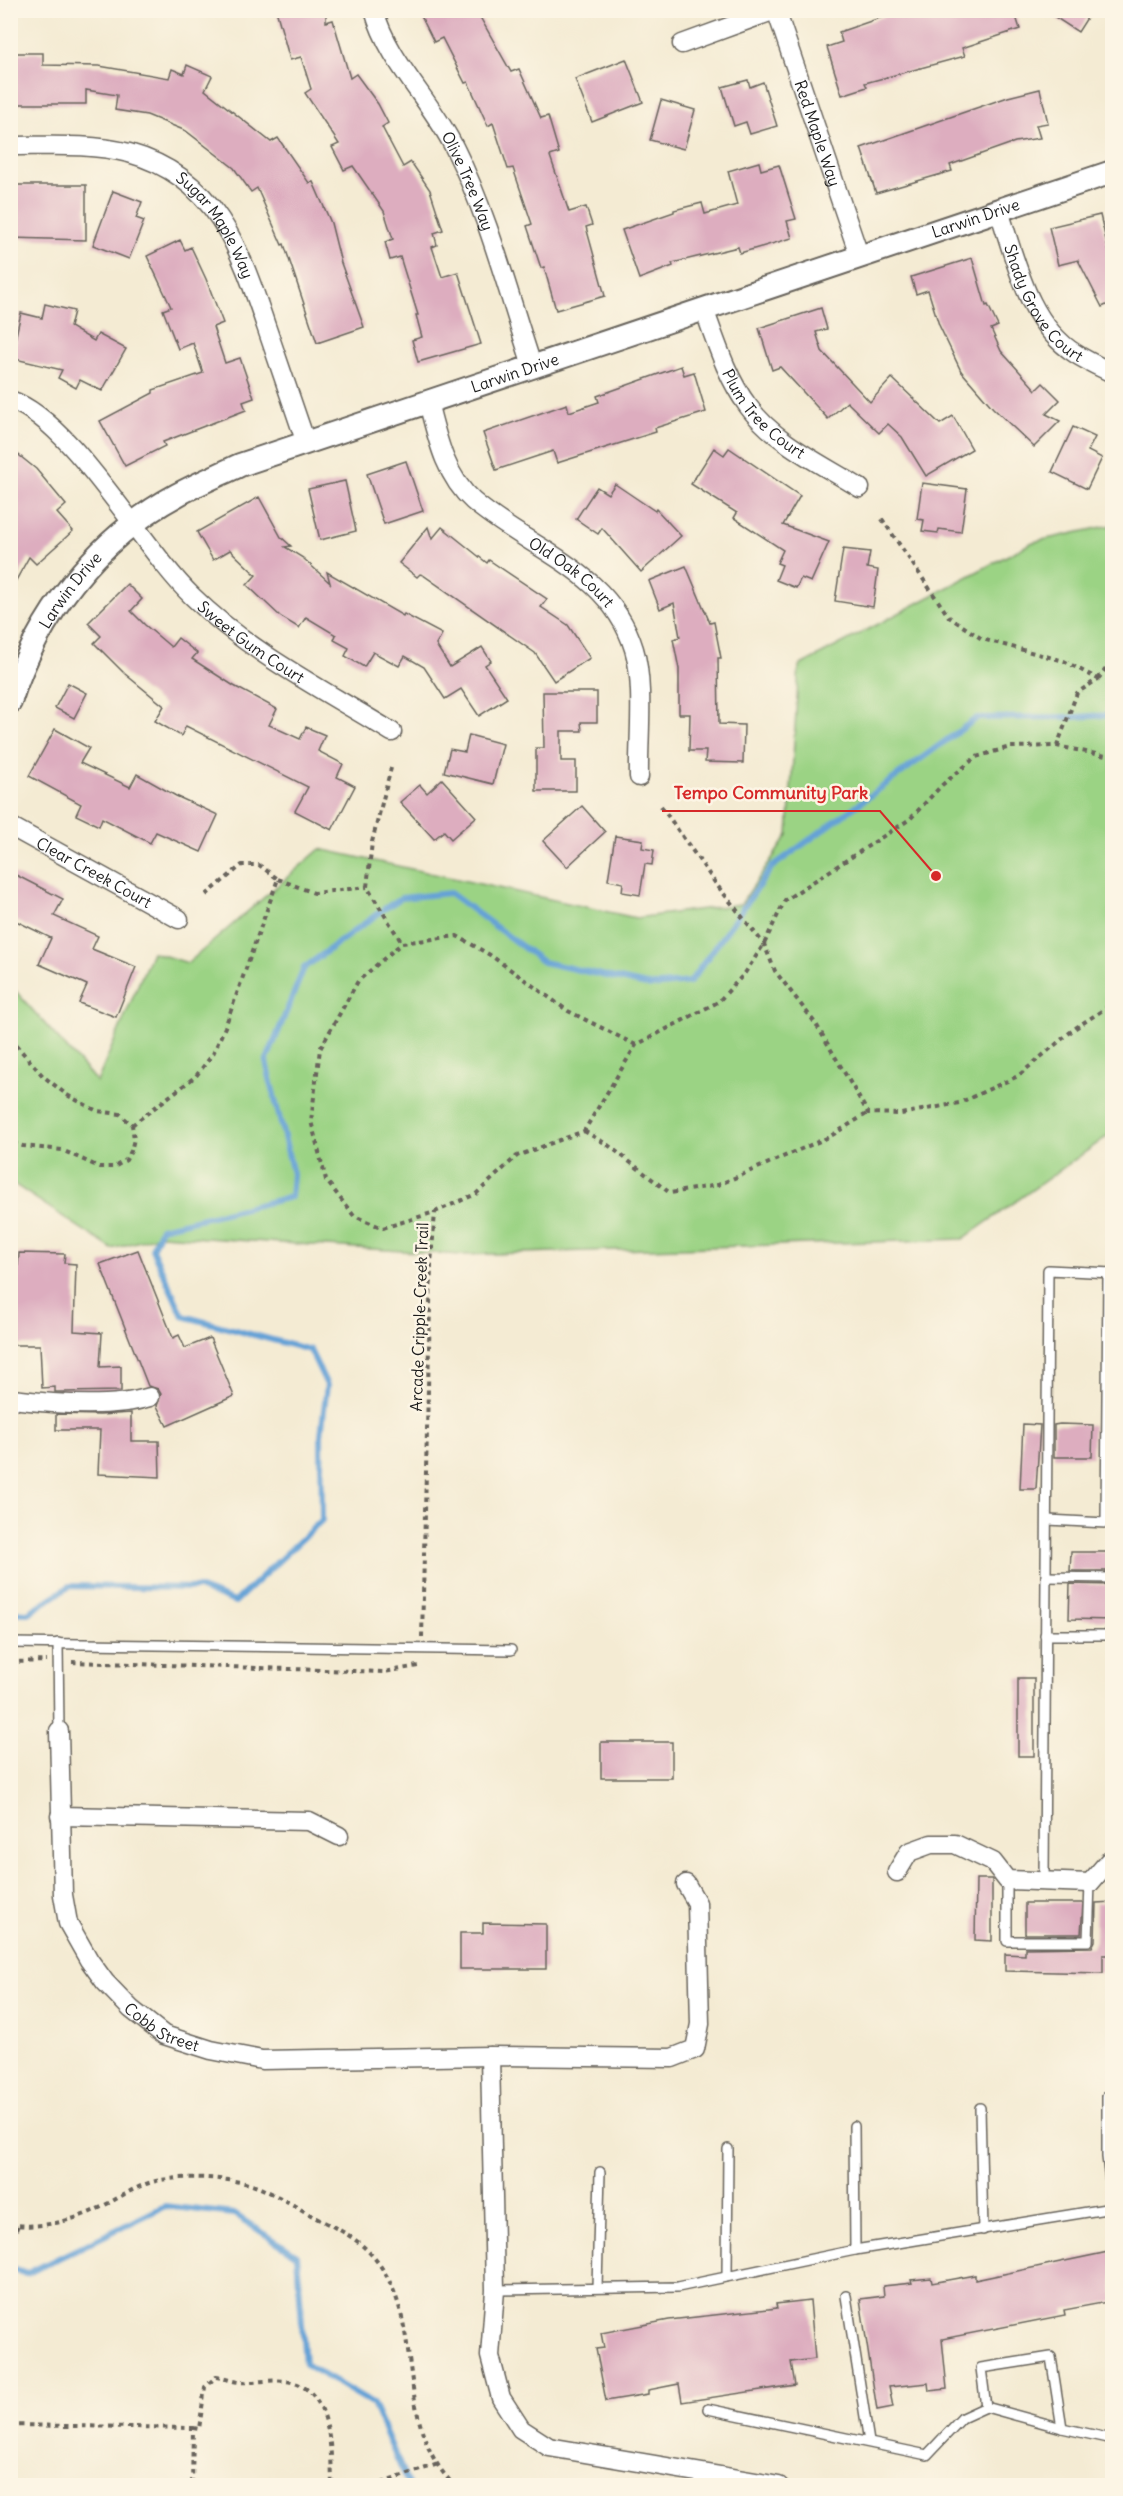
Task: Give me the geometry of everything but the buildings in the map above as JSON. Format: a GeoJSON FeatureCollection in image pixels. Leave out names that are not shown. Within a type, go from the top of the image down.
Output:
{"type":"FeatureCollection","features":[{"type":"Feature","properties":{"kind":"street","name":"Olive Tree Way"},"geometry":{"type":"LineString","coordinates":[[374,10],[384,38],[454,146],[470,179],[532,365]]}},
{"type":"Feature","properties":{"kind":"street","name":"Red Maple Way"},"geometry":{"type":"LineString","coordinates":[[682,44],[775,10],[860,255]]}},
{"type":"Feature","properties":{"kind":"street","name":"Sugar Maple Way"},"geometry":{"type":"LineString","coordinates":[[10,146],[73,146],[128,153],[160,164],[184,179],[211,204],[242,255],[306,443]]}},
{"type":"Feature","properties":{"kind":"street","name":"Larwin Drive"},"geometry":{"type":"LineString","coordinates":[[10,702],[42,627],[95,558],[133,525],[176,495],[240,465],[532,365],[1113,172]]}},
{"type":"Feature","properties":{"kind":"street","name":"Shady Grove Court"},"geometry":{"type":"LineString","coordinates":[[999,211],[1029,299],[1041,319],[1075,353],[1113,373]]}},
{"type":"Feature","properties":{"kind":"street","name":"Plum Tree Court"},"geometry":{"type":"LineString","coordinates":[[704,309],[731,378],[748,406],[773,432],[860,488]]}},
{"type":"Feature","properties":{"kind":"street","name":"Sweet Gum Court"},"geometry":{"type":"LineString","coordinates":[[10,400],[28,408],[60,434],[157,558],[191,596],[245,642],[392,732]]}},
{"type":"Feature","properties":{"kind":"street","name":"Old Oak Court"},"geometry":{"type":"LineString","coordinates":[[428,402],[442,453],[453,477],[472,500],[584,575],[608,598],[624,621],[635,651],[639,687],[639,777]]}},
{"type":"Feature","properties":{"kind":"street","name":"Clear Creek Court"},"geometry":{"type":"LineString","coordinates":[[10,826],[179,919]]}},
{"type":"Feature","properties":{"kind":"street"},"geometry":{"type":"LineString","coordinates":[[11,1398],[41,1403],[131,1403],[150,1397]]}},
{"type":"Feature","properties":{"kind":"street","name":"Cobb Street"},"geometry":{"type":"LineString","coordinates":[[59,1731],[63,1895],[68,1923],[88,1960],[131,2009],[164,2035],[211,2050],[262,2060],[490,2056],[672,2058],[695,2049],[700,2024],[697,1904],[686,1884]]}},
{"type":"Feature","properties":{"kind":"street"},"geometry":{"type":"LineString","coordinates":[[60,1816],[309,1821],[339,1836]]}},
{"type":"Feature","properties":{"kind":"street"},"geometry":{"type":"LineString","coordinates":[[897,1872],[909,1852],[931,1844],[955,1844],[993,1862],[1007,1880],[1090,1883],[1108,1862],[1113,1862]]}},
{"type":"Feature","properties":{"kind":"street"},"geometry":{"type":"LineString","coordinates":[[490,2056],[495,2290],[490,2356],[501,2398],[520,2429],[549,2447],[779,2486]]}},
{"type":"Feature","properties":{"kind":"lane"},"geometry":{"type":"LineString","coordinates":[[1044,1881],[1048,1270],[1111,1273],[1106,1523],[1048,1520]]}},
{"type":"Feature","properties":{"kind":"lane"},"geometry":{"type":"LineString","coordinates":[[1046,1577],[1113,1578]]}},
{"type":"Feature","properties":{"kind":"lane"},"geometry":{"type":"LineString","coordinates":[[1045,1635],[1113,1635]]}},
{"type":"Feature","properties":{"kind":"lane"},"geometry":{"type":"LineString","coordinates":[[10,1643],[511,1650]]}},
{"type":"Feature","properties":{"kind":"lane"},"geometry":{"type":"LineString","coordinates":[[58,1643],[59,1731]]}},
{"type":"Feature","properties":{"kind":"lane"},"geometry":{"type":"LineString","coordinates":[[1007,1880],[1007,1941],[1088,1941],[1090,1883]]}},
{"type":"Feature","properties":{"kind":"lane"},"geometry":{"type":"LineString","coordinates":[[1107,2096],[1107,2157],[1113,2196]]}},
{"type":"Feature","properties":{"kind":"lane"},"geometry":{"type":"LineString","coordinates":[[980,2108],[983,2230]]}},
{"type":"Feature","properties":{"kind":"lane"},"geometry":{"type":"LineString","coordinates":[[854,2126],[855,2250]]}},
{"type":"Feature","properties":{"kind":"lane"},"geometry":{"type":"LineString","coordinates":[[727,2275],[728,2149]]}},
{"type":"Feature","properties":{"kind":"lane"},"geometry":{"type":"LineString","coordinates":[[597,2287],[600,2172]]}},
{"type":"Feature","properties":{"kind":"lane"},"geometry":{"type":"LineString","coordinates":[[495,2290],[678,2287],[855,2250],[1113,2208]]}},
{"type":"Feature","properties":{"kind":"lane"},"geometry":{"type":"LineString","coordinates":[[846,2296],[869,2442]]}},
{"type":"Feature","properties":{"kind":"lane"},"geometry":{"type":"LineString","coordinates":[[987,2407],[981,2368],[1051,2357],[1062,2428]]}},
{"type":"Feature","properties":{"kind":"lane"},"geometry":{"type":"LineString","coordinates":[[708,2409],[927,2455],[962,2418],[987,2407],[1062,2428],[1113,2439]]}},
{"type":"Feature","properties":{"kind":"path"},"geometry":{"type":"LineString","coordinates":[[1110,414],[1113,421]]}},
{"type":"Feature","properties":{"kind":"path"},"geometry":{"type":"LineString","coordinates":[[882,519],[949,617],[982,639],[1064,661],[1098,679]]}},
{"type":"Feature","properties":{"kind":"path"},"geometry":{"type":"LineString","coordinates":[[1057,746],[1077,693],[1098,679],[1113,661]]}},
{"type":"Feature","properties":{"kind":"path"},"geometry":{"type":"LineString","coordinates":[[1113,755],[1106,756],[1057,746],[1010,747],[976,757],[942,785],[910,819],[785,900],[764,944],[746,973],[718,1002],[636,1045],[584,1131],[608,1144],[670,1193],[718,1185],[829,1137],[868,1113],[901,1114],[959,1103],[1018,1076],[1074,1029],[1113,1004]]}},
{"type":"Feature","properties":{"kind":"path"},"geometry":{"type":"LineString","coordinates":[[391,768],[372,842],[367,887],[402,944]]}},
{"type":"Feature","properties":{"kind":"path"},"geometry":{"type":"LineString","coordinates":[[661,806],[716,884],[764,944],[775,971],[816,1024],[868,1113]]}},
{"type":"Feature","properties":{"kind":"path"},"geometry":{"type":"LineString","coordinates":[[205,896],[242,865],[259,865],[278,879],[314,893],[367,887]]}},
{"type":"Feature","properties":{"kind":"path"},"geometry":{"type":"LineString","coordinates":[[132,1125],[196,1076],[213,1054],[225,1027],[278,879]]}},
{"type":"Feature","properties":{"kind":"path"},"geometry":{"type":"LineString","coordinates":[[435,1212],[383,1228],[354,1216],[326,1180],[311,1122],[320,1049],[358,981],[402,944],[457,936],[490,955],[568,1011],[636,1045]]}},
{"type":"Feature","properties":{"kind":"path"},"geometry":{"type":"LineString","coordinates":[[10,1038],[44,1076],[67,1095],[98,1110],[120,1114],[132,1125],[131,1151],[126,1160],[114,1167],[99,1167],[62,1149],[23,1146],[10,1142]]}},
{"type":"Feature","properties":{"kind":"path","name":"Arcade Cripple-Creek Trail"},"geometry":{"type":"LineString","coordinates":[[421,1648],[431,1264],[435,1212],[476,1194],[517,1156],[584,1131]]}},
{"type":"Feature","properties":{"kind":"path"},"geometry":{"type":"LineString","coordinates":[[10,1662],[60,1661],[96,1665],[384,1672],[418,1666],[421,1648]]}},
{"type":"Feature","properties":{"kind":"path"},"geometry":{"type":"LineString","coordinates":[[10,2224],[59,2222],[94,2211],[156,2181],[190,2178],[222,2180],[258,2187],[357,2240],[380,2262],[399,2301],[407,2335],[414,2403],[423,2438],[455,2486]]}},
{"type":"Feature","properties":{"kind":"path"},"geometry":{"type":"LineString","coordinates":[[11,2247],[18,2225]]}},
{"type":"Feature","properties":{"kind":"path"},"geometry":{"type":"LineString","coordinates":[[10,2425],[199,2429],[205,2387],[216,2377],[236,2382],[286,2381],[300,2385],[314,2396],[327,2420],[332,2486]]}},
{"type":"Feature","properties":{"kind":"path"},"geometry":{"type":"LineString","coordinates":[[192,2486],[193,2428]]}},
{"type":"Feature","properties":{"kind":"path"},"geometry":{"type":"LineString","coordinates":[[373,2486],[438,2463]]}},
{"type":"Feature","properties":{"kind":"green space"},"geometry":{"type":"Polygon","coordinates":[[[1112,525],[1112,1133],[963,1239],[462,1255],[161,1235],[112,1249],[11,1182],[11,986],[97,1082],[152,952],[188,963],[320,849],[636,918],[741,904],[788,835],[799,666],[1033,542],[1112,525]]]}},
{"type":"Feature","properties":{"kind":"waterway"},"geometry":{"type":"LineString","coordinates":[[1073,717],[1112,715]]}},
{"type":"Feature","properties":{"kind":"waterway"},"geometry":{"type":"LineString","coordinates":[[741,911],[772,867],[977,718],[1067,717]]}},
{"type":"Feature","properties":{"kind":"waterway"},"geometry":{"type":"LineString","coordinates":[[384,909],[401,898],[450,893],[543,962],[651,986],[690,982],[738,915]]}},
{"type":"Feature","properties":{"kind":"waterway"},"geometry":{"type":"LineString","coordinates":[[10,1612],[28,1613],[70,1586],[198,1588],[235,1602],[322,1520],[321,1435],[327,1385],[310,1350],[183,1316],[152,1249],[161,1228],[291,1197],[293,1174],[266,1062],[304,968],[380,912]]}},
{"type":"Feature","properties":{"kind":"waterway"},"geometry":{"type":"LineString","coordinates":[[10,2267],[26,2274],[165,2206],[234,2214],[297,2255],[305,2364],[373,2404],[409,2486]]}},
{"type":"Feature","properties":{"kind":"place","name":"Tempo Community Park"},"geometry":{"type":"Point","coordinates":[936,876]}}]}
